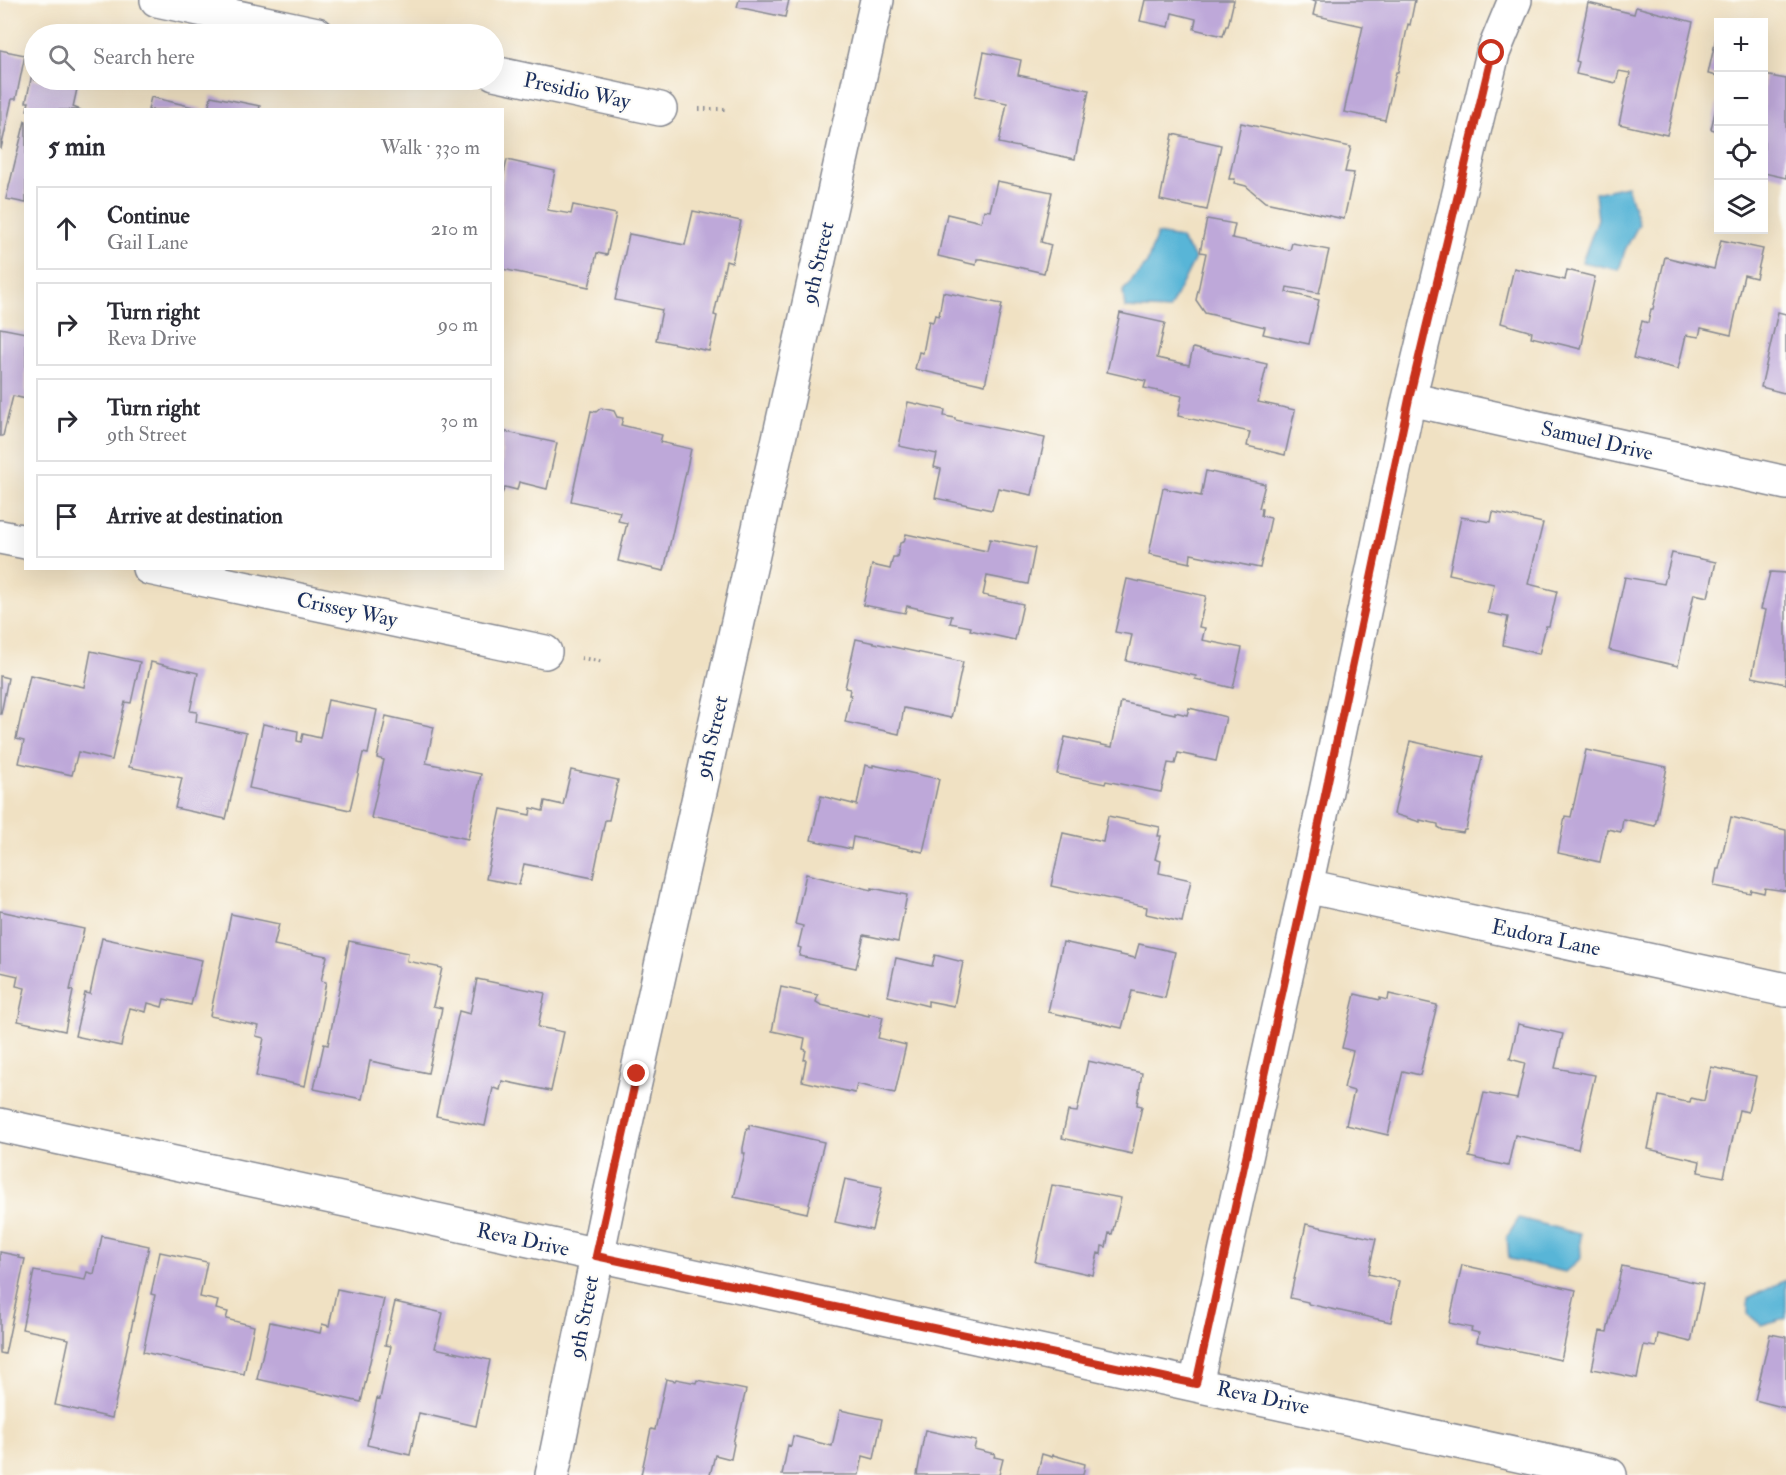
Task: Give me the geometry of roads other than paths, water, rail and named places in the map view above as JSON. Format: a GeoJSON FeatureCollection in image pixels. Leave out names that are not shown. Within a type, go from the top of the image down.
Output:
{"type":"FeatureCollection","features":[{"type":"Feature","properties":{"kind":"street"},"geometry":{"type":"LineString","coordinates":[[157,0],[270,24]]}},
{"type":"Feature","properties":{"kind":"street","name":"9th Street"},"geometry":{"type":"LineString","coordinates":[[552,1475],[596,1256],[877,0]]}},
{"type":"Feature","properties":{"kind":"street"},"geometry":{"type":"LineString","coordinates":[[1196,1384],[1306,885],[1409,399],[1492,53],[1515,0]]}},
{"type":"Feature","properties":{"kind":"street","name":"Presidio Way"},"geometry":{"type":"LineString","coordinates":[[504,75],[660,109]]}},
{"type":"Feature","properties":{"kind":"street","name":"Samuel Drive"},"geometry":{"type":"LineString","coordinates":[[1409,399],[1786,483]]}},
{"type":"Feature","properties":{"kind":"street"},"geometry":{"type":"LineString","coordinates":[[0,537],[24,542]]}},
{"type":"Feature","properties":{"kind":"street","name":"Crissey Way"},"geometry":{"type":"LineString","coordinates":[[158,570],[545,652]]}},
{"type":"Feature","properties":{"kind":"street","name":"Eudora Lane"},"geometry":{"type":"LineString","coordinates":[[1306,885],[1786,990]]}},
{"type":"Feature","properties":{"kind":"street","name":"Reva Drive"},"geometry":{"type":"LineString","coordinates":[[0,1125],[1610,1475]]}},
{"type":"Feature","properties":{"kind":"water"},"geometry":{"type":"Polygon","coordinates":[[[1627,186],[1639,224],[1625,250],[1619,270],[1582,262],[1598,219],[1595,193],[1627,186]]]}},
{"type":"Feature","properties":{"kind":"water"},"geometry":{"type":"Polygon","coordinates":[[[1157,234],[1180,238],[1195,258],[1169,310],[1125,308],[1123,291],[1147,263],[1157,234]]]}},
{"type":"Feature","properties":{"kind":"water"},"geometry":{"type":"Polygon","coordinates":[[[1519,1218],[1580,1234],[1581,1258],[1565,1272],[1509,1259],[1507,1237],[1519,1218]]]}},
{"type":"Feature","properties":{"kind":"water"},"geometry":{"type":"Polygon","coordinates":[[[1786,1280],[1786,1318],[1761,1325],[1748,1314],[1748,1298],[1786,1280]]]}}]}
